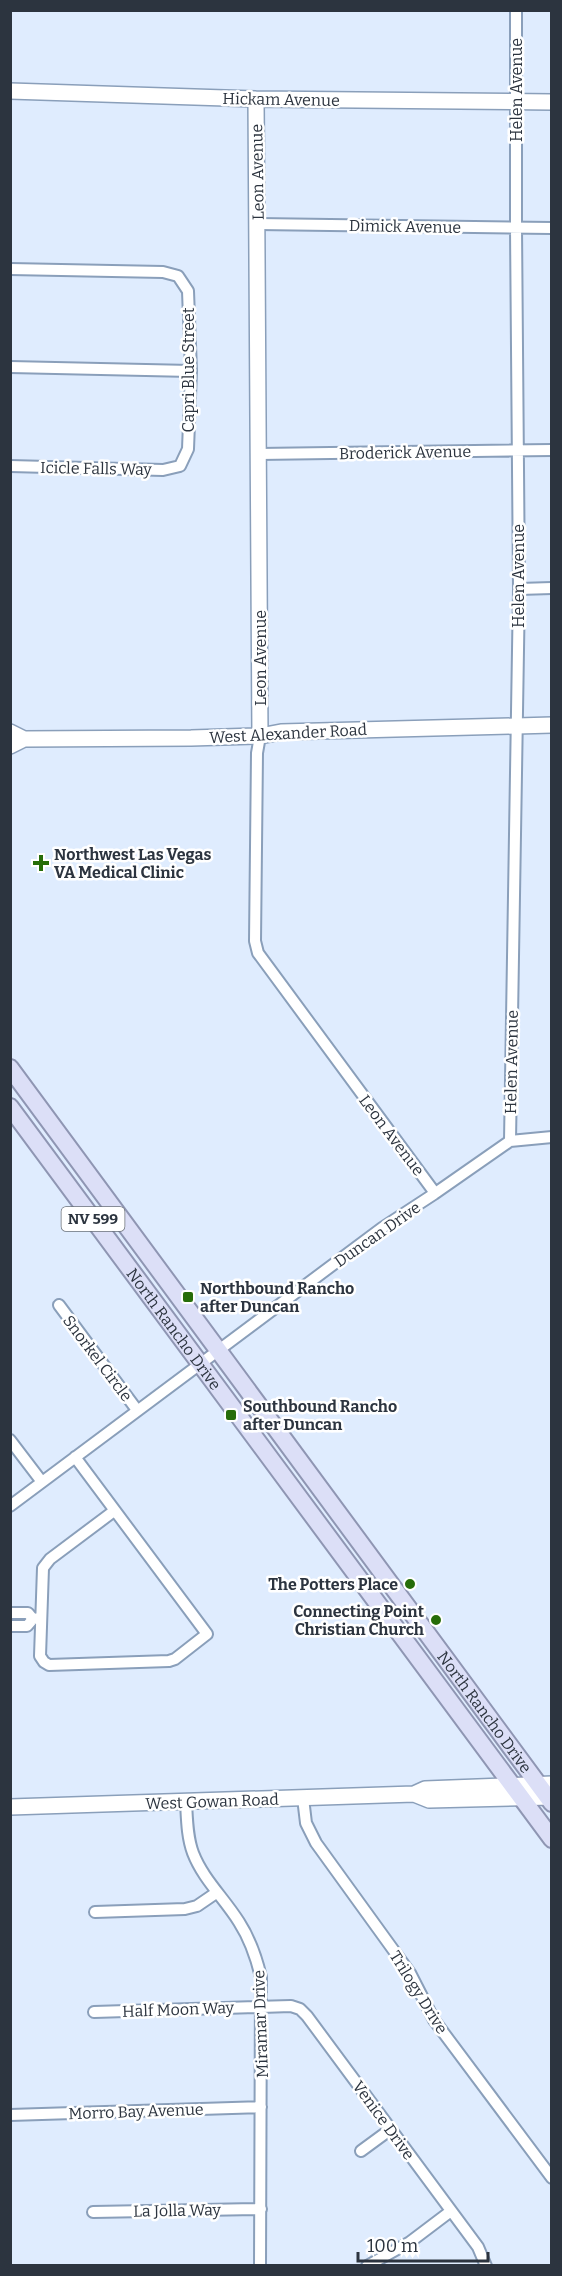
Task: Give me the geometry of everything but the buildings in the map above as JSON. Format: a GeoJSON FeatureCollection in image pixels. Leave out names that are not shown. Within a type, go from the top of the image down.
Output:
{"type":"FeatureCollection","features":[{"type":"Feature","properties":{"kind":"main road","name":"North Rancho Drive"},"geometry":{"type":"LineString","coordinates":[[10,1068],[548,1793]]}},
{"type":"Feature","properties":{"kind":"main road","name":"North Rancho Drive"},"geometry":{"type":"LineString","coordinates":[[10,1107],[552,1839]]}},
{"type":"Feature","properties":{"kind":"main road"},"geometry":{"type":"LineString","coordinates":[[319,1525],[342,1537],[350,1549],[357,1554],[370,1555]]}},
{"type":"Feature","properties":{"kind":"main road"},"geometry":{"type":"LineString","coordinates":[[365,1588],[389,1581]]}},
{"type":"Feature","properties":{"kind":"street","name":"Helen Avenue"},"geometry":{"type":"LineString","coordinates":[[510,1141],[519,589],[516,10]]}},
{"type":"Feature","properties":{"kind":"street","name":"Hickam Avenue"},"geometry":{"type":"LineString","coordinates":[[10,91],[256,99],[552,102]]}},
{"type":"Feature","properties":{"kind":"street","name":"Leon Avenue"},"geometry":{"type":"LineString","coordinates":[[256,99],[260,736],[255,940],[258,953],[435,1193]]}},
{"type":"Feature","properties":{"kind":"street","name":"Dimick Avenue"},"geometry":{"type":"LineString","coordinates":[[258,224],[552,228]]}},
{"type":"Feature","properties":{"kind":"street","name":"Capri Blue Street"},"geometry":{"type":"LineString","coordinates":[[10,269],[163,272],[178,276],[188,291],[190,371],[188,449],[180,466]]}},
{"type":"Feature","properties":{"kind":"street"},"geometry":{"type":"LineString","coordinates":[[10,367],[190,371]]}},
{"type":"Feature","properties":{"kind":"street","name":"Broderick Avenue"},"geometry":{"type":"LineString","coordinates":[[259,454],[552,450]]}},
{"type":"Feature","properties":{"kind":"street","name":"Icicle Falls Way"},"geometry":{"type":"LineString","coordinates":[[10,466],[163,470],[180,466]]}},
{"type":"Feature","properties":{"kind":"street"},"geometry":{"type":"LineString","coordinates":[[519,589],[552,588]]}},
{"type":"Feature","properties":{"kind":"street","name":"West Alexander Road"},"geometry":{"type":"LineString","coordinates":[[10,746],[17,735],[260,736],[281,732],[552,725]]}},
{"type":"Feature","properties":{"kind":"street","name":"Duncan Drive"},"geometry":{"type":"LineString","coordinates":[[10,1506],[382,1228],[510,1141],[552,1137]]}},
{"type":"Feature","properties":{"kind":"street","name":"Snorkel Circle"},"geometry":{"type":"LineString","coordinates":[[59,1305],[137,1410]]}},
{"type":"Feature","properties":{"kind":"street"},"geometry":{"type":"LineString","coordinates":[[10,1440],[42,1482]]}},
{"type":"Feature","properties":{"kind":"street"},"geometry":{"type":"LineString","coordinates":[[75,1457],[207,1634],[175,1659],[169,1661],[49,1665],[40,1656],[37,1618],[43,1568],[50,1559],[114,1511]]}},
{"type":"Feature","properties":{"kind":"street"},"geometry":{"type":"LineString","coordinates":[[10,1613],[28,1613],[37,1618]]}},
{"type":"Feature","properties":{"kind":"street"},"geometry":{"type":"LineString","coordinates":[[10,1626],[27,1626],[37,1618]]}},
{"type":"Feature","properties":{"kind":"street","name":"West Gowan Road"},"geometry":{"type":"LineString","coordinates":[[10,1807],[414,1794],[429,1800],[517,1791],[548,1793]]}},
{"type":"Feature","properties":{"kind":"street","name":"Trilogy Drive"},"geometry":{"type":"LineString","coordinates":[[303,1797],[306,1823],[316,1843],[410,1973],[434,2020],[552,2178]]}},
{"type":"Feature","properties":{"kind":"street","name":"Miramar Drive"},"geometry":{"type":"LineString","coordinates":[[186,1802],[188,1838],[193,1853],[206,1879],[238,1920],[254,1949],[261,1977],[260,2265]]}},
{"type":"Feature","properties":{"kind":"street"},"geometry":{"type":"LineString","coordinates":[[95,1912],[185,1910],[216,1893]]}},
{"type":"Feature","properties":{"kind":"street","name":"Venice Drive"},"geometry":{"type":"LineString","coordinates":[[262,2007],[291,2006],[300,2009],[307,2016],[478,2247],[486,2265]]}},
{"type":"Feature","properties":{"kind":"street","name":"Half Moon Way"},"geometry":{"type":"LineString","coordinates":[[94,2012],[262,2007]]}},
{"type":"Feature","properties":{"kind":"street","name":"Morro Bay Avenue"},"geometry":{"type":"LineString","coordinates":[[10,2115],[261,2107]]}},
{"type":"Feature","properties":{"kind":"street"},"geometry":{"type":"LineString","coordinates":[[361,2151],[391,2129]]}},
{"type":"Feature","properties":{"kind":"street","name":"La Jolla Way"},"geometry":{"type":"LineString","coordinates":[[93,2212],[261,2208]]}},
{"type":"Feature","properties":{"kind":"street"},"geometry":{"type":"LineString","coordinates":[[367,2265],[410,2242],[451,2211]]}},
{"type":"Feature","properties":{"kind":"place","name":"Northwest Las Vegas VA Medical Clinic"},"geometry":{"type":"Point","coordinates":[41,863]}},
{"type":"Feature","properties":{"kind":"place","name":"Northbound Rancho after Duncan"},"geometry":{"type":"Point","coordinates":[188,1297]}},
{"type":"Feature","properties":{"kind":"place","name":"Southbound Rancho after Duncan"},"geometry":{"type":"Point","coordinates":[231,1415]}},
{"type":"Feature","properties":{"kind":"place","name":"The Potters Place"},"geometry":{"type":"Point","coordinates":[410,1584]}},
{"type":"Feature","properties":{"kind":"place","name":"Connecting Point Christian Church"},"geometry":{"type":"Point","coordinates":[436,1620]}}]}
